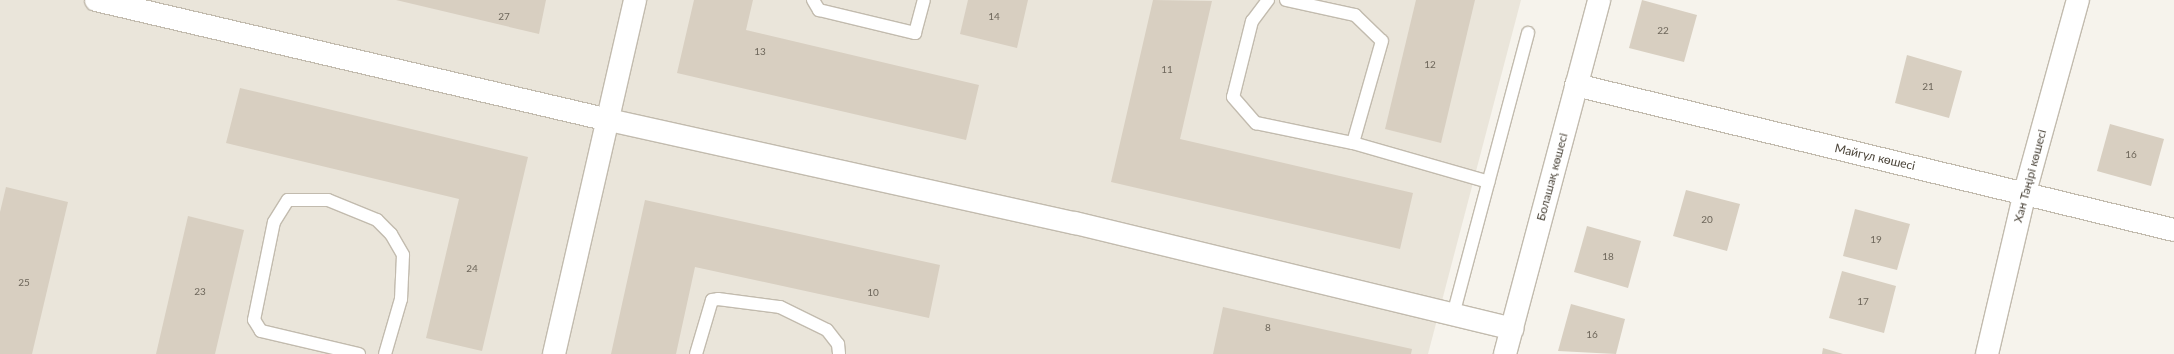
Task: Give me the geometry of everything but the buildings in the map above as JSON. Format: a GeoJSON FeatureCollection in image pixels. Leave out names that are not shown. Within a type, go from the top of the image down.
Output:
{"type":"FeatureCollection","features":[{"type":"Feature","properties":{"kind":"street"},"geometry":{"type":"LineString","coordinates":[[96,0],[609,120],[1075,223],[1512,329]]}},
{"type":"Feature","properties":{"kind":"street"},"geometry":{"type":"LineString","coordinates":[[554,354],[609,120],[635,0]]}},
{"type":"Feature","properties":{"kind":"street","name":"Болашақ көшесі"},"geometry":{"type":"LineString","coordinates":[[1505,354],[1599,0]]}},
{"type":"Feature","properties":{"kind":"street","name":"Хан Тәңірі көшесі"},"geometry":{"type":"LineString","coordinates":[[1987,354],[2025,192],[2078,0]]}},
{"type":"Feature","properties":{"kind":"street","name":"Майгүл көшесі"},"geometry":{"type":"LineString","coordinates":[[1576,85],[2025,192],[2174,230]]}},
{"type":"Feature","properties":{"kind":"lane"},"geometry":{"type":"LineString","coordinates":[[813,0],[819,10],[915,33],[924,0]]}},
{"type":"Feature","properties":{"kind":"lane"},"geometry":{"type":"LineString","coordinates":[[1268,0],[1252,21],[1233,98],[1256,122],[1353,143],[1489,182]]}},
{"type":"Feature","properties":{"kind":"lane"},"geometry":{"type":"LineString","coordinates":[[1286,0],[1355,16],[1382,41],[1353,143]]}},
{"type":"Feature","properties":{"kind":"lane"},"geometry":{"type":"LineString","coordinates":[[1454,315],[1528,33]]}},
{"type":"Feature","properties":{"kind":"lane"},"geometry":{"type":"LineString","coordinates":[[359,354],[261,331],[254,320],[274,222],[278,210],[288,200],[328,200],[378,220],[391,234],[403,255],[401,291],[385,354]]}},
{"type":"Feature","properties":{"kind":"lane"},"geometry":{"type":"LineString","coordinates":[[696,354],[712,300],[718,299],[780,307],[827,330],[838,344],[839,354]]}},
{"type":"Feature","properties":{"kind":"shaded area"},"geometry":{"type":"Polygon","coordinates":[[[0,0],[1521,0],[1428,354],[0,354],[0,0]]]}}]}
